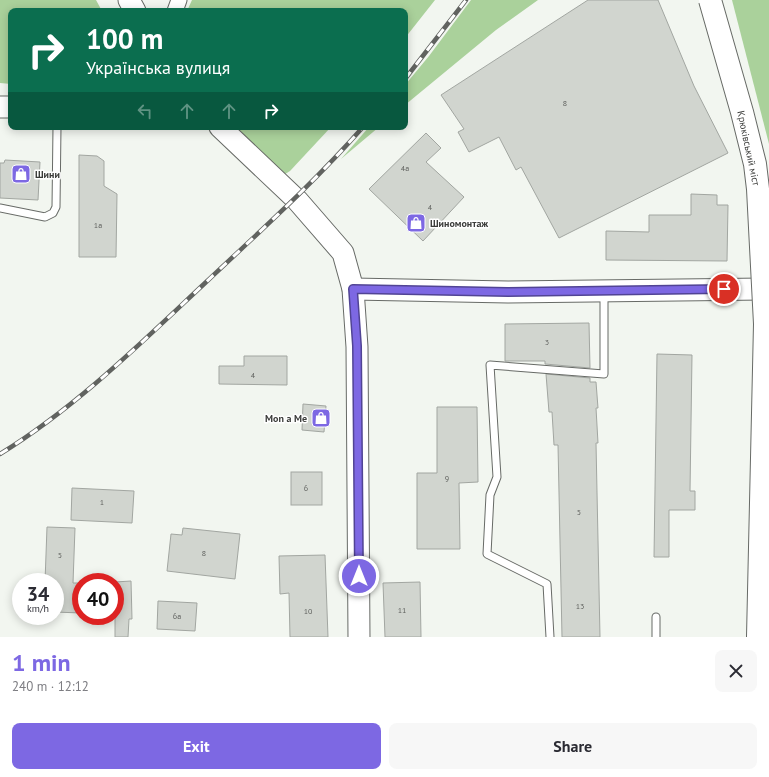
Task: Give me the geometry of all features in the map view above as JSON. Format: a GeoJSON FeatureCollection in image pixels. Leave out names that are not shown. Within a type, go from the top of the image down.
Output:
{"type":"FeatureCollection","features":[{"type":"Feature","properties":{"kind":"highway","name":"Крюківський міст"},"geometry":{"type":"LineString","coordinates":[[710,0],[742,112],[755,164],[758,189],[765,324],[758,637]]}},
{"type":"Feature","properties":{"kind":"street"},"geometry":{"type":"LineString","coordinates":[[223,130],[297,200],[343,253],[353,289],[357,346],[359,637]]}},
{"type":"Feature","properties":{"kind":"street"},"geometry":{"type":"LineString","coordinates":[[353,289],[508,292],[769,289]]}},
{"type":"Feature","properties":{"kind":"lane"},"geometry":{"type":"LineString","coordinates":[[0,208],[45,217],[53,213],[56,206],[57,130]]}},
{"type":"Feature","properties":{"kind":"lane"},"geometry":{"type":"LineString","coordinates":[[550,637],[547,584],[487,554],[490,495],[497,477],[490,365],[604,374],[604,291]]}},
{"type":"Feature","properties":{"kind":"lane"},"geometry":{"type":"LineString","coordinates":[[656,617],[656,637]]}},
{"type":"Feature","properties":{"kind":"green space"},"geometry":{"type":"Polygon","coordinates":[[[0,0],[96,0],[100,8],[8,8],[8,84],[0,83],[0,0]]]}},
{"type":"Feature","properties":{"kind":"green space"},"geometry":{"type":"Polygon","coordinates":[[[192,0],[435,0],[408,34],[408,8],[188,8],[192,0]]]}},
{"type":"Feature","properties":{"kind":"green space"},"geometry":{"type":"Polygon","coordinates":[[[471,0],[538,0],[496,30],[408,103],[408,81],[471,0]]]}},
{"type":"Feature","properties":{"kind":"green space"},"geometry":{"type":"Polygon","coordinates":[[[732,0],[769,0],[769,144],[732,0]]]}},
{"type":"Feature","properties":{"kind":"green space"},"geometry":{"type":"Polygon","coordinates":[[[231,130],[328,130],[290,171],[282,176],[231,130]]]}},
{"type":"Feature","properties":{"kind":"green space"},"geometry":{"type":"Polygon","coordinates":[[[366,130],[375,130],[341,159],[366,130]]]}},
{"type":"Feature","properties":{"kind":"building"},"geometry":{"type":"Polygon","coordinates":[[[588,0],[658,0],[694,86],[728,153],[559,238],[521,167],[516,170],[499,137],[469,152],[458,132],[464,129],[441,95],[588,0]]]}},
{"type":"Feature","properties":{"kind":"building"},"geometry":{"type":"Polygon","coordinates":[[[426,133],[441,148],[426,162],[464,197],[423,241],[369,189],[426,133]]]}},
{"type":"Feature","properties":{"kind":"building"},"geometry":{"type":"Polygon","coordinates":[[[79,155],[97,156],[104,161],[104,186],[117,194],[116,257],[79,257],[79,155]]]}},
{"type":"Feature","properties":{"kind":"building"},"geometry":{"type":"Polygon","coordinates":[[[5,160],[40,162],[38,200],[0,198],[0,163],[4,163],[5,160]]]}},
{"type":"Feature","properties":{"kind":"building"},"geometry":{"type":"Polygon","coordinates":[[[691,194],[717,195],[717,205],[728,205],[727,261],[606,260],[606,231],[649,232],[649,215],[691,215],[691,194]]]}},
{"type":"Feature","properties":{"kind":"building"},"geometry":{"type":"Polygon","coordinates":[[[589,323],[590,368],[545,364],[545,361],[505,361],[505,324],[589,323]]]}},
{"type":"Feature","properties":{"kind":"building"},"geometry":{"type":"Polygon","coordinates":[[[657,354],[692,355],[690,491],[695,491],[695,510],[669,510],[669,557],[654,557],[657,354]]]}},
{"type":"Feature","properties":{"kind":"building"},"geometry":{"type":"Polygon","coordinates":[[[244,356],[287,356],[287,385],[219,384],[219,366],[244,366],[244,356]]]}},
{"type":"Feature","properties":{"kind":"building"},"geometry":{"type":"Polygon","coordinates":[[[546,374],[590,378],[590,382],[596,382],[598,408],[596,408],[598,443],[596,443],[600,637],[562,637],[558,445],[554,445],[552,412],[549,412],[546,374]]]}},
{"type":"Feature","properties":{"kind":"building"},"geometry":{"type":"Polygon","coordinates":[[[303,404],[326,406],[324,432],[302,430],[303,404]]]}},
{"type":"Feature","properties":{"kind":"building"},"geometry":{"type":"Polygon","coordinates":[[[437,407],[477,407],[478,482],[459,483],[460,549],[417,549],[417,473],[437,473],[437,407]]]}},
{"type":"Feature","properties":{"kind":"building"},"geometry":{"type":"Polygon","coordinates":[[[291,472],[322,472],[322,505],[291,505],[291,472]]]}},
{"type":"Feature","properties":{"kind":"building"},"geometry":{"type":"Polygon","coordinates":[[[72,488],[134,491],[132,523],[71,520],[72,488]]]}},
{"type":"Feature","properties":{"kind":"building"},"geometry":{"type":"Polygon","coordinates":[[[47,527],[75,528],[73,573],[72,573],[72,613],[64,612],[64,573],[45,573],[47,527]]]}},
{"type":"Feature","properties":{"kind":"building"},"geometry":{"type":"Polygon","coordinates":[[[183,528],[240,534],[235,579],[167,571],[171,534],[182,535],[183,528]]]}},
{"type":"Feature","properties":{"kind":"building"},"geometry":{"type":"Polygon","coordinates":[[[325,555],[328,637],[290,637],[289,593],[280,594],[279,556],[325,555]]]}},
{"type":"Feature","properties":{"kind":"building"},"geometry":{"type":"Polygon","coordinates":[[[124,581],[131,581],[132,619],[129,619],[128,637],[115,637],[115,625],[124,625],[124,581]]]}},
{"type":"Feature","properties":{"kind":"building"},"geometry":{"type":"Polygon","coordinates":[[[420,582],[421,637],[385,637],[383,583],[420,582]]]}},
{"type":"Feature","properties":{"kind":"building"},"geometry":{"type":"Polygon","coordinates":[[[158,601],[197,603],[195,631],[157,629],[158,601]]]}},
{"type":"Feature","properties":{"kind":"railway"},"geometry":{"type":"LineString","coordinates":[[408,75],[466,0]]}},
{"type":"Feature","properties":{"kind":"railway"},"geometry":{"type":"LineString","coordinates":[[0,454],[28,436],[81,396],[131,352],[285,207],[325,168],[360,130]]}},
{"type":"Feature","properties":{"kind":"place","name":"Шини"},"geometry":{"type":"Point","coordinates":[21,174]}},
{"type":"Feature","properties":{"kind":"place","name":"Шиномонтаж"},"geometry":{"type":"Point","coordinates":[416,223]}},
{"type":"Feature","properties":{"kind":"place","name":"Mon a Me"},"geometry":{"type":"Point","coordinates":[321,418]}},
{"type":"Feature","properties":{"kind":"route"},"geometry":{"type":"LineString","coordinates":[[359,576],[357,346],[353,289],[508,292],[724,289]]}}]}
